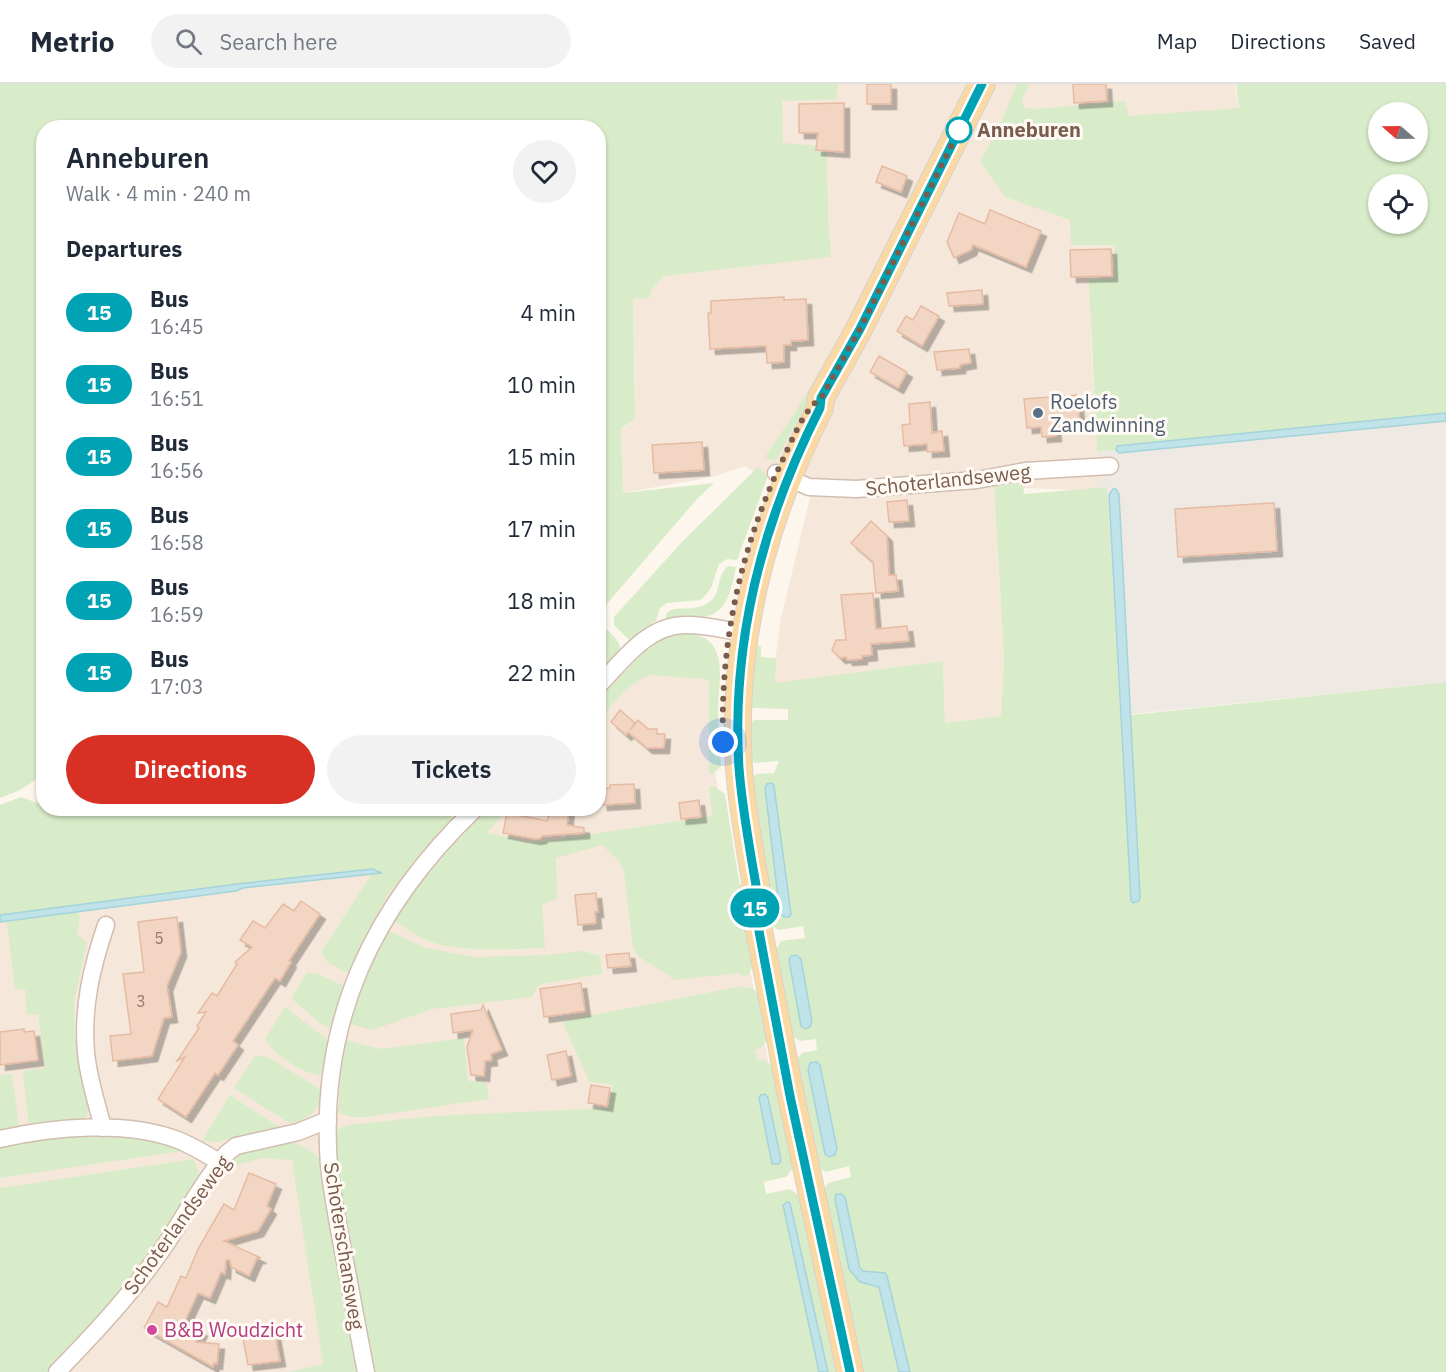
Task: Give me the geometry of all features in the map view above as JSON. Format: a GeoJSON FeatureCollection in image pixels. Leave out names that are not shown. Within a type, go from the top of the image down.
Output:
{"type":"FeatureCollection","features":[{"type":"Feature","properties":{"kind":"main road"},"geometry":{"type":"LineString","coordinates":[[850,1372],[790,1096],[752,894],[756,885],[739,767],[740,682],[736,632],[761,559],[782,476],[820,408],[821,398],[860,329],[982,84]]}},
{"type":"Feature","properties":{"kind":"street","name":"Schoterlandseweg"},"geometry":{"type":"LineString","coordinates":[[782,476],[814,488],[856,489],[976,480],[1025,471],[1110,466]]}},
{"type":"Feature","properties":{"kind":"street"},"geometry":{"type":"LineString","coordinates":[[606,679],[639,645],[664,628],[689,625],[736,632]]}},
{"type":"Feature","properties":{"kind":"street"},"geometry":{"type":"LineString","coordinates":[[328,1120],[332,1067],[339,1031],[367,951],[400,894],[468,816]]}},
{"type":"Feature","properties":{"kind":"street"},"geometry":{"type":"LineString","coordinates":[[102,1128],[90,1077],[85,1030],[90,979],[106,925]]}},
{"type":"Feature","properties":{"kind":"street","name":"Schoterlandseweg"},"geometry":{"type":"LineString","coordinates":[[57,1372],[134,1287],[167,1243],[219,1162],[236,1146],[298,1132],[328,1120]]}},
{"type":"Feature","properties":{"kind":"street","name":"Schoterschansweg"},"geometry":{"type":"LineString","coordinates":[[328,1120],[331,1177],[366,1372]]}},
{"type":"Feature","properties":{"kind":"street"},"geometry":{"type":"LineString","coordinates":[[0,1139],[42,1131],[102,1128],[141,1131],[167,1136],[219,1162]]}},
{"type":"Feature","properties":{"kind":"shaded area"},"geometry":{"type":"Polygon","coordinates":[[[830,84],[1235,84],[1239,113],[1042,210],[1070,220],[1115,244],[1115,278],[1091,336],[1097,452],[1103,491],[994,487],[1004,658],[1001,716],[945,723],[943,661],[772,685],[781,618],[810,498],[793,484],[759,475],[745,466],[712,477],[623,493],[621,430],[635,419],[633,299],[651,290],[777,148],[774,98],[830,84]]]}},
{"type":"Feature","properties":{"kind":"shaded area"},"geometry":{"type":"Polygon","coordinates":[[[1446,418],[1446,682],[1123,715],[1097,452],[1446,418]]]}},
{"type":"Feature","properties":{"kind":"shaded area"},"geometry":{"type":"Polygon","coordinates":[[[641,661],[713,664],[713,760],[741,924],[777,1105],[433,1372],[0,1372],[0,896],[385,860],[432,872],[488,816],[606,816],[606,697],[641,661]]]}},
{"type":"Feature","properties":{"kind":"green space"},"geometry":{"type":"Polygon","coordinates":[[[0,84],[838,84],[837,99],[782,101],[783,143],[821,146],[827,151],[831,257],[664,276],[651,290],[649,298],[633,299],[635,419],[621,429],[623,493],[714,483],[697,499],[606,605],[606,120],[36,120],[36,780],[20,790],[0,798],[0,84]]]}},
{"type":"Feature","properties":{"kind":"green space"},"geometry":{"type":"Polygon","coordinates":[[[1017,84],[1030,84],[1022,99],[1024,108],[1038,109],[1125,101],[1129,116],[1239,108],[1236,84],[1446,84],[1446,413],[1118,446],[1116,450],[1097,452],[1089,280],[1115,278],[1115,245],[1071,245],[1070,220],[1005,197],[980,161],[999,127],[1017,84]]]}},
{"type":"Feature","properties":{"kind":"green space"},"geometry":{"type":"Polygon","coordinates":[[[850,319],[853,321],[776,460],[770,460],[765,457],[796,411],[850,319]]]}},
{"type":"Feature","properties":{"kind":"green space"},"geometry":{"type":"Polygon","coordinates":[[[758,467],[768,476],[737,560],[727,559],[719,564],[711,588],[704,597],[699,600],[667,603],[660,608],[656,621],[629,640],[614,625],[614,617],[681,543],[758,467]]]}},
{"type":"Feature","properties":{"kind":"green space"},"geometry":{"type":"Polygon","coordinates":[[[1023,482],[1024,494],[1107,487],[1131,900],[1133,903],[1139,901],[1140,897],[1131,715],[1446,682],[1446,1372],[910,1372],[887,1276],[885,1273],[863,1271],[857,1259],[849,1269],[868,1285],[879,1287],[899,1372],[859,1372],[820,1196],[828,1183],[851,1177],[849,1166],[826,1172],[812,1163],[793,1064],[802,1053],[817,1050],[816,1039],[800,1041],[787,1033],[772,956],[781,941],[805,938],[803,926],[779,930],[765,922],[745,785],[756,774],[774,773],[779,761],[755,763],[743,752],[743,731],[754,720],[788,720],[788,709],[753,708],[743,698],[752,646],[761,646],[761,657],[776,658],[775,683],[943,661],[945,723],[1001,716],[1004,658],[994,487],[1023,482]],[[774,786],[765,789],[780,914],[789,917],[791,914],[774,786]],[[811,1063],[808,1070],[825,1154],[829,1157],[835,1155],[837,1149],[825,1088],[811,1063]]]}},
{"type":"Feature","properties":{"kind":"green space"},"geometry":{"type":"Polygon","coordinates":[[[728,566],[736,567],[732,584],[727,600],[717,612],[700,617],[666,619],[666,614],[670,610],[707,604],[716,594],[721,577],[728,566]]]}},
{"type":"Feature","properties":{"kind":"green space"},"geometry":{"type":"Polygon","coordinates":[[[606,630],[619,643],[620,653],[606,667],[606,630]]]}},
{"type":"Feature","properties":{"kind":"green space"},"geometry":{"type":"Polygon","coordinates":[[[689,633],[701,636],[710,643],[718,656],[721,766],[709,775],[709,683],[706,679],[651,675],[636,682],[606,712],[606,691],[652,643],[671,635],[689,633]]]}},
{"type":"Feature","properties":{"kind":"green space"},"geometry":{"type":"Polygon","coordinates":[[[709,786],[725,794],[755,963],[747,976],[742,977],[740,973],[675,980],[638,956],[633,947],[624,872],[620,862],[602,845],[556,858],[557,899],[542,904],[545,948],[468,949],[453,947],[426,940],[394,921],[438,862],[482,816],[501,816],[487,833],[533,843],[712,816],[709,786]]]}},
{"type":"Feature","properties":{"kind":"green space"},"geometry":{"type":"Polygon","coordinates":[[[21,797],[36,802],[36,816],[452,816],[451,820],[418,856],[387,896],[348,973],[328,963],[321,952],[371,875],[380,874],[372,869],[0,915],[0,805],[21,797]]]}},
{"type":"Feature","properties":{"kind":"green space"},"geometry":{"type":"Polygon","coordinates":[[[78,911],[80,919],[77,935],[87,942],[74,1002],[75,1037],[92,1103],[87,1116],[81,1121],[31,1126],[28,1120],[23,1071],[45,1068],[38,1014],[27,1015],[25,989],[15,990],[7,921],[78,911]]]}},
{"type":"Feature","properties":{"kind":"green space"},"geometry":{"type":"Polygon","coordinates":[[[387,930],[426,948],[475,957],[546,955],[582,951],[600,956],[602,974],[538,985],[532,997],[432,1009],[372,1030],[350,1024],[369,969],[387,930]]]}},
{"type":"Feature","properties":{"kind":"green space"},"geometry":{"type":"Polygon","coordinates":[[[307,973],[318,974],[344,986],[330,1028],[320,1023],[291,998],[307,973]]]}},
{"type":"Feature","properties":{"kind":"green space"},"geometry":{"type":"Polygon","coordinates":[[[743,986],[744,989],[750,987],[762,996],[770,1036],[761,1048],[755,1050],[757,1060],[764,1060],[777,1068],[796,1164],[786,1177],[764,1182],[766,1194],[790,1189],[802,1197],[842,1372],[828,1372],[790,1203],[784,1203],[819,1372],[371,1372],[337,1186],[334,1131],[348,1125],[434,1116],[609,1108],[613,1085],[589,1081],[562,1021],[743,986]],[[759,1098],[772,1163],[779,1164],[781,1160],[759,1098]]]}},
{"type":"Feature","properties":{"kind":"green space"},"geometry":{"type":"Polygon","coordinates":[[[285,1007],[328,1040],[321,1076],[305,1071],[289,1062],[265,1039],[285,1007]]]}},
{"type":"Feature","properties":{"kind":"green space"},"geometry":{"type":"Polygon","coordinates":[[[464,1038],[468,1081],[486,1082],[489,1099],[366,1117],[353,1117],[338,1113],[346,1040],[381,1049],[464,1038]]]}},
{"type":"Feature","properties":{"kind":"green space"},"geometry":{"type":"Polygon","coordinates":[[[255,1056],[268,1057],[320,1089],[320,1097],[313,1112],[291,1124],[234,1088],[255,1056]]]}},
{"type":"Feature","properties":{"kind":"green space"},"geometry":{"type":"Polygon","coordinates":[[[12,1074],[19,1126],[0,1131],[0,1075],[12,1074]]]}},
{"type":"Feature","properties":{"kind":"green space"},"geometry":{"type":"Polygon","coordinates":[[[230,1095],[279,1127],[217,1142],[202,1141],[230,1095]]]}},
{"type":"Feature","properties":{"kind":"green space"},"geometry":{"type":"Polygon","coordinates":[[[62,1136],[153,1139],[189,1150],[0,1178],[0,1144],[62,1136]]]}},
{"type":"Feature","properties":{"kind":"green space"},"geometry":{"type":"Polygon","coordinates":[[[291,1142],[303,1146],[322,1159],[356,1372],[289,1372],[323,1364],[292,1160],[262,1158],[230,1167],[220,1178],[218,1177],[234,1160],[250,1150],[291,1142]]]}},
{"type":"Feature","properties":{"kind":"green space"},"geometry":{"type":"Polygon","coordinates":[[[194,1159],[200,1179],[136,1273],[111,1305],[48,1372],[0,1372],[0,1188],[194,1159]]]}},
{"type":"Feature","properties":{"kind":"water"},"geometry":{"type":"Polygon","coordinates":[[[1446,413],[1446,421],[1119,453],[1116,450],[1117,446],[1446,413]]]}},
{"type":"Feature","properties":{"kind":"water"},"geometry":{"type":"Polygon","coordinates":[[[1113,489],[1116,489],[1119,494],[1140,897],[1139,901],[1133,903],[1131,901],[1109,495],[1113,489]]]}},
{"type":"Feature","properties":{"kind":"water"},"geometry":{"type":"Polygon","coordinates":[[[772,783],[791,914],[789,917],[780,914],[765,788],[767,784],[772,783]]]}},
{"type":"Feature","properties":{"kind":"water"},"geometry":{"type":"Polygon","coordinates":[[[372,869],[382,873],[243,888],[236,891],[0,922],[0,915],[372,869]]]}},
{"type":"Feature","properties":{"kind":"water"},"geometry":{"type":"Polygon","coordinates":[[[796,955],[801,959],[812,1022],[810,1027],[805,1029],[801,1026],[789,960],[791,956],[796,955]]]}},
{"type":"Feature","properties":{"kind":"water"},"geometry":{"type":"Polygon","coordinates":[[[817,1062],[820,1065],[837,1149],[835,1155],[829,1157],[825,1154],[808,1070],[810,1063],[817,1062]]]}},
{"type":"Feature","properties":{"kind":"water"},"geometry":{"type":"Polygon","coordinates":[[[765,1094],[768,1098],[781,1160],[779,1164],[772,1164],[759,1098],[765,1094]]]}},
{"type":"Feature","properties":{"kind":"water"},"geometry":{"type":"Polygon","coordinates":[[[836,1194],[845,1197],[860,1268],[863,1271],[885,1273],[887,1276],[910,1372],[899,1372],[879,1287],[860,1282],[849,1269],[835,1199],[836,1194]]]}},
{"type":"Feature","properties":{"kind":"water"},"geometry":{"type":"Polygon","coordinates":[[[790,1203],[828,1372],[819,1372],[783,1205],[790,1203]]]}},
{"type":"Feature","properties":{"kind":"building"},"geometry":{"type":"Polygon","coordinates":[[[867,84],[891,84],[891,104],[867,104],[867,84]]]}},
{"type":"Feature","properties":{"kind":"building"},"geometry":{"type":"Polygon","coordinates":[[[1073,84],[1106,84],[1107,101],[1074,103],[1073,84]]]}},
{"type":"Feature","properties":{"kind":"building"},"geometry":{"type":"Polygon","coordinates":[[[844,103],[844,152],[816,150],[818,133],[799,133],[799,104],[844,103]]]}},
{"type":"Feature","properties":{"kind":"building"},"geometry":{"type":"Polygon","coordinates":[[[882,166],[907,176],[901,192],[876,182],[882,166]]]}},
{"type":"Feature","properties":{"kind":"building"},"geometry":{"type":"Polygon","coordinates":[[[990,210],[1041,231],[1026,267],[973,245],[971,250],[954,258],[947,242],[959,213],[985,224],[990,210]]]}},
{"type":"Feature","properties":{"kind":"building"},"geometry":{"type":"Polygon","coordinates":[[[1111,249],[1112,276],[1071,277],[1070,250],[1111,249]]]}},
{"type":"Feature","properties":{"kind":"building"},"geometry":{"type":"Polygon","coordinates":[[[982,290],[983,304],[949,306],[947,293],[982,290]]]}},
{"type":"Feature","properties":{"kind":"building"},"geometry":{"type":"Polygon","coordinates":[[[784,297],[784,300],[806,299],[808,340],[791,341],[791,345],[784,345],[784,362],[767,363],[766,346],[710,349],[708,313],[711,313],[711,301],[784,297]]]}},
{"type":"Feature","properties":{"kind":"building"},"geometry":{"type":"Polygon","coordinates":[[[921,306],[939,316],[922,346],[897,331],[906,316],[913,320],[921,306]]]}},
{"type":"Feature","properties":{"kind":"building"},"geometry":{"type":"Polygon","coordinates":[[[969,349],[971,363],[960,365],[960,368],[937,370],[934,352],[969,349]]]}},
{"type":"Feature","properties":{"kind":"building"},"geometry":{"type":"Polygon","coordinates":[[[879,356],[907,372],[898,388],[870,372],[879,356]]]}},
{"type":"Feature","properties":{"kind":"building"},"geometry":{"type":"Polygon","coordinates":[[[1077,395],[1080,424],[1055,426],[1056,436],[1042,437],[1041,427],[1027,428],[1024,399],[1077,395]]]}},
{"type":"Feature","properties":{"kind":"building"},"geometry":{"type":"Polygon","coordinates":[[[930,402],[932,433],[942,431],[944,451],[927,452],[927,444],[904,446],[902,425],[910,424],[909,404],[930,402]]]}},
{"type":"Feature","properties":{"kind":"building"},"geometry":{"type":"Polygon","coordinates":[[[702,442],[704,470],[654,473],[652,445],[702,442]]]}},
{"type":"Feature","properties":{"kind":"building"},"geometry":{"type":"Polygon","coordinates":[[[907,500],[909,521],[889,522],[887,502],[907,500]]]}},
{"type":"Feature","properties":{"kind":"building"},"geometry":{"type":"Polygon","coordinates":[[[1274,503],[1277,551],[1178,557],[1175,509],[1274,503]]]}},
{"type":"Feature","properties":{"kind":"building"},"geometry":{"type":"Polygon","coordinates":[[[871,521],[887,536],[889,575],[896,575],[898,591],[876,593],[873,562],[851,543],[871,521]]]}},
{"type":"Feature","properties":{"kind":"building"},"geometry":{"type":"Polygon","coordinates":[[[873,593],[876,629],[907,626],[909,641],[871,644],[872,655],[862,656],[862,659],[840,658],[832,650],[836,640],[846,640],[841,595],[873,593]]]}},
{"type":"Feature","properties":{"kind":"building"},"geometry":{"type":"Polygon","coordinates":[[[620,710],[635,723],[630,730],[638,720],[648,729],[657,729],[657,734],[665,734],[664,748],[647,748],[628,732],[626,735],[611,722],[620,710]]]}},
{"type":"Feature","properties":{"kind":"building"},"geometry":{"type":"Polygon","coordinates":[[[634,784],[635,803],[606,805],[606,788],[610,788],[610,785],[634,784]]]}},
{"type":"Feature","properties":{"kind":"building"},"geometry":{"type":"Polygon","coordinates":[[[699,800],[701,817],[681,819],[679,803],[699,800]]]}},
{"type":"Feature","properties":{"kind":"building"},"geometry":{"type":"Polygon","coordinates":[[[506,816],[522,816],[547,821],[549,816],[568,816],[567,825],[584,828],[584,833],[542,836],[535,839],[503,833],[506,816]]]}},
{"type":"Feature","properties":{"kind":"building"},"geometry":{"type":"Polygon","coordinates":[[[596,893],[598,912],[595,912],[596,923],[578,925],[575,895],[596,893]]]}},
{"type":"Feature","properties":{"kind":"building"},"geometry":{"type":"Polygon","coordinates":[[[301,901],[320,914],[289,961],[291,962],[280,981],[275,978],[233,1041],[238,1045],[218,1075],[215,1073],[186,1117],[158,1099],[185,1057],[177,1061],[199,1028],[197,1026],[206,1012],[198,1013],[212,993],[217,996],[237,964],[235,962],[252,947],[240,940],[253,921],[265,928],[283,904],[294,911],[301,901]]]}},
{"type":"Feature","properties":{"kind":"building"},"geometry":{"type":"Polygon","coordinates":[[[177,917],[181,952],[167,986],[172,1017],[164,1018],[152,1056],[113,1061],[110,1036],[131,1034],[123,974],[144,972],[138,922],[177,917]]]}},
{"type":"Feature","properties":{"kind":"building"},"geometry":{"type":"Polygon","coordinates":[[[629,953],[631,966],[608,968],[606,955],[629,953]]]}},
{"type":"Feature","properties":{"kind":"building"},"geometry":{"type":"Polygon","coordinates":[[[581,983],[585,1011],[544,1017],[540,989],[581,983]]]}},
{"type":"Feature","properties":{"kind":"building"},"geometry":{"type":"Polygon","coordinates":[[[483,1005],[502,1050],[491,1054],[492,1060],[485,1061],[484,1076],[471,1075],[467,1047],[473,1030],[453,1033],[451,1014],[481,1010],[483,1005]]]}},
{"type":"Feature","properties":{"kind":"building"},"geometry":{"type":"Polygon","coordinates":[[[24,1029],[24,1032],[34,1031],[38,1060],[0,1065],[0,1032],[24,1029]]]}},
{"type":"Feature","properties":{"kind":"building"},"geometry":{"type":"Polygon","coordinates":[[[566,1051],[571,1076],[552,1080],[547,1055],[566,1051]]]}},
{"type":"Feature","properties":{"kind":"building"},"geometry":{"type":"Polygon","coordinates":[[[591,1085],[610,1088],[607,1106],[588,1103],[591,1085]]]}},
{"type":"Feature","properties":{"kind":"building"},"geometry":{"type":"Polygon","coordinates":[[[249,1173],[276,1184],[267,1206],[271,1209],[258,1231],[224,1241],[261,1258],[257,1258],[249,1276],[231,1267],[230,1260],[226,1260],[225,1274],[221,1272],[210,1298],[198,1293],[185,1321],[202,1331],[196,1342],[219,1344],[217,1364],[214,1363],[213,1367],[144,1328],[158,1302],[167,1307],[181,1276],[186,1278],[198,1249],[224,1204],[234,1210],[249,1173]]]}},
{"type":"Feature","properties":{"kind":"building"},"geometry":{"type":"Polygon","coordinates":[[[256,1331],[256,1336],[275,1333],[280,1361],[248,1365],[242,1333],[256,1331]]]}},
{"type":"Feature","properties":{"kind":"bus line","name":"15"},"geometry":{"type":"LineString","coordinates":[[850,1372],[790,1096],[752,894],[756,885],[739,767],[739,698],[744,633],[766,539],[787,478],[820,408],[821,398],[860,329],[982,84]]}},
{"type":"Feature","properties":{"kind":"place","name":"Anneburen"},"geometry":{"type":"Point","coordinates":[959,130]}},
{"type":"Feature","properties":{"kind":"place","name":"Roelofs Zandwinning"},"geometry":{"type":"Point","coordinates":[1038,413]}},
{"type":"Feature","properties":{"kind":"place","name":"B&B Woudzicht"},"geometry":{"type":"Point","coordinates":[152,1330]}},
{"type":"Feature","properties":{"kind":"route"},"geometry":{"type":"LineString","coordinates":[[723,742],[722,711],[726,647],[742,565],[750,537],[792,440],[812,404],[821,398],[860,329],[959,130]]}}]}
